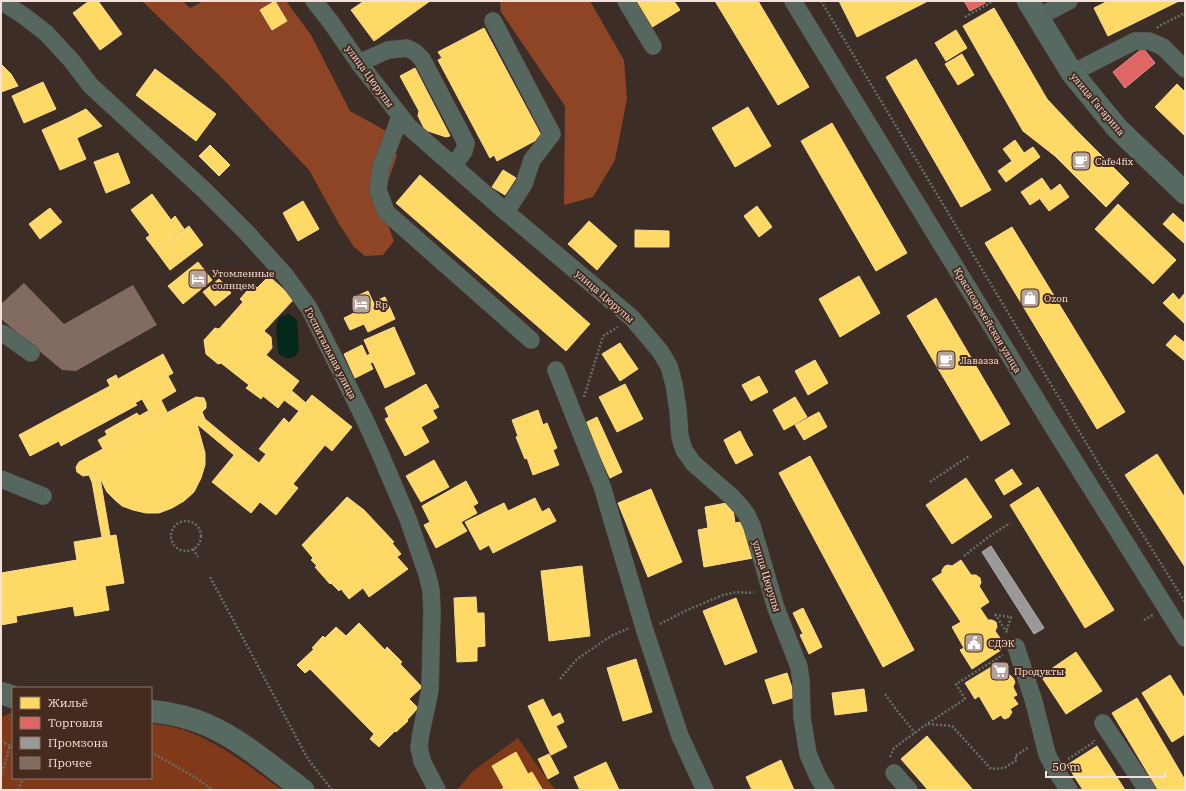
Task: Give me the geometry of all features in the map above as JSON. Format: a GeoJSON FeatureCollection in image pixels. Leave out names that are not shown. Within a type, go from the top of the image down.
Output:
{"type":"FeatureCollection","features":[{"type":"Feature","properties":{"kind":"main road","name":"улица Гагарина"},"geometry":{"type":"LineString","coordinates":[[1033,9],[1072,73],[1117,128],[1185,194]]}},
{"type":"Feature","properties":{"kind":"main road"},"geometry":{"type":"LineString","coordinates":[[1,694],[12,697]]}},
{"type":"Feature","properties":{"kind":"main road"},"geometry":{"type":"LineString","coordinates":[[152,711],[176,714],[207,724],[233,739],[303,790]]}},
{"type":"Feature","properties":{"kind":"street","name":"Госпитальная улица"},"geometry":{"type":"LineString","coordinates":[[1,1],[46,33],[72,60],[91,86],[202,188],[247,233],[285,275],[309,308],[379,451],[408,519],[427,574],[431,590],[432,612],[430,690],[419,747],[422,761],[437,790]]}},
{"type":"Feature","properties":{"kind":"street","name":"улица Цюрупы"},"geometry":{"type":"LineString","coordinates":[[314,1],[409,127],[506,212],[632,318],[660,351],[669,366],[674,384],[680,437],[684,450],[693,463],[732,497],[741,507],[752,526],[776,608],[799,667],[802,717],[808,754],[818,777],[826,790]]}},
{"type":"Feature","properties":{"kind":"street"},"geometry":{"type":"LineString","coordinates":[[626,1],[653,46]]}},
{"type":"Feature","properties":{"kind":"street","name":"Красноармейская улица"},"geometry":{"type":"LineString","coordinates":[[792,1],[1058,435],[1185,638]]}},
{"type":"Feature","properties":{"kind":"street"},"geometry":{"type":"LineString","coordinates":[[1033,9],[1070,1]]}},
{"type":"Feature","properties":{"kind":"street"},"geometry":{"type":"LineString","coordinates":[[493,21],[552,134],[532,160],[524,184],[506,212]]}},
{"type":"Feature","properties":{"kind":"street"},"geometry":{"type":"LineString","coordinates":[[1072,73],[1135,41],[1149,41],[1162,47],[1185,68]]}},
{"type":"Feature","properties":{"kind":"street"},"geometry":{"type":"LineString","coordinates":[[359,62],[388,50],[407,48],[415,52],[422,59],[466,143],[464,151],[454,165]]}},
{"type":"Feature","properties":{"kind":"street"},"geometry":{"type":"LineString","coordinates":[[400,117],[381,167],[378,190],[386,212],[531,340]]}},
{"type":"Feature","properties":{"kind":"street"},"geometry":{"type":"LineString","coordinates":[[1,333],[31,353]]}},
{"type":"Feature","properties":{"kind":"street"},"geometry":{"type":"LineString","coordinates":[[556,370],[602,486],[645,631],[680,736],[705,790]]}},
{"type":"Feature","properties":{"kind":"street"},"geometry":{"type":"LineString","coordinates":[[1,479],[43,496]]}},
{"type":"Feature","properties":{"kind":"street"},"geometry":{"type":"LineString","coordinates":[[1010,651],[1034,702],[1047,754],[1054,768],[1069,790]]}},
{"type":"Feature","properties":{"kind":"street"},"geometry":{"type":"LineString","coordinates":[[1103,723],[1147,790]]}},
{"type":"Feature","properties":{"kind":"street"},"geometry":{"type":"LineString","coordinates":[[894,773],[909,790]]}},
{"type":"Feature","properties":{"kind":"path"},"geometry":{"type":"LineString","coordinates":[[821,1],[1103,471],[1185,602]]}},
{"type":"Feature","properties":{"kind":"path"},"geometry":{"type":"LineString","coordinates":[[965,17],[994,1]]}},
{"type":"Feature","properties":{"kind":"path"},"geometry":{"type":"LineString","coordinates":[[1149,41],[1159,26],[1185,13]]}},
{"type":"Feature","properties":{"kind":"path"},"geometry":{"type":"LineString","coordinates":[[576,421],[603,336]]}},
{"type":"Feature","properties":{"kind":"path"},"geometry":{"type":"LineString","coordinates":[[930,482],[969,456]]}},
{"type":"Feature","properties":{"kind":"path"},"geometry":{"type":"LineString","coordinates":[[190,522],[194,524],[201,532],[200,542],[193,549],[189,551],[180,549],[173,543],[172,534],[176,526],[180,523],[190,522]]}},
{"type":"Feature","properties":{"kind":"path"},"geometry":{"type":"LineString","coordinates":[[964,556],[987,538],[1010,523]]}},
{"type":"Feature","properties":{"kind":"path"},"geometry":{"type":"LineString","coordinates":[[193,549],[198,557]]}},
{"type":"Feature","properties":{"kind":"path"},"geometry":{"type":"LineString","coordinates":[[210,577],[308,759],[332,790]]}},
{"type":"Feature","properties":{"kind":"path"},"geometry":{"type":"LineString","coordinates":[[1181,596],[1185,594]]}},
{"type":"Feature","properties":{"kind":"path"},"geometry":{"type":"LineString","coordinates":[[995,614],[1011,617],[1006,632]]}},
{"type":"Feature","properties":{"kind":"path"},"geometry":{"type":"LineString","coordinates":[[894,773],[889,760],[894,748],[927,724],[966,699],[956,684],[1010,651]]}},
{"type":"Feature","properties":{"kind":"path"},"geometry":{"type":"LineString","coordinates":[[885,694],[915,733]]}},
{"type":"Feature","properties":{"kind":"path"},"geometry":{"type":"LineString","coordinates":[[927,724],[952,726],[991,769],[1004,768],[1017,760],[1015,756],[1043,739]]}},
{"type":"Feature","properties":{"kind":"path"},"geometry":{"type":"LineString","coordinates":[[1,741],[12,746],[1,776]]}},
{"type":"Feature","properties":{"kind":"path"},"geometry":{"type":"LineString","coordinates":[[1054,768],[1094,742]]}},
{"type":"Feature","properties":{"kind":"path"},"geometry":{"type":"LineString","coordinates":[[152,753],[193,776],[213,790]]}},
{"type":"Feature","properties":{"kind":"path"},"geometry":{"type":"LineString","coordinates":[[18,790],[23,779]]}},
{"type":"Feature","properties":{"kind":"shaded area"},"geometry":{"type":"Polygon","coordinates":[[[142,1],[183,1],[190,8],[204,1],[286,1],[311,35],[350,111],[388,132],[397,156],[380,204],[394,241],[383,255],[365,256],[354,247],[339,224],[309,170],[224,80],[142,1]]]}},
{"type":"Feature","properties":{"kind":"shaded area"},"geometry":{"type":"Polygon","coordinates":[[[500,1],[590,1],[624,60],[627,99],[615,160],[593,197],[564,205],[565,106],[501,12],[500,1]]]}},
{"type":"Feature","properties":{"kind":"shaded area"},"geometry":{"type":"Polygon","coordinates":[[[289,314],[297,321],[299,350],[294,357],[291,358],[283,357],[278,351],[276,328],[280,317],[289,314]]]}},
{"type":"Feature","properties":{"kind":"shaded area"},"geometry":{"type":"Polygon","coordinates":[[[12,712],[12,779],[152,779],[152,724],[173,727],[217,745],[282,790],[1,790],[1,717],[12,712]]]}},
{"type":"Feature","properties":{"kind":"shaded area"},"geometry":{"type":"Polygon","coordinates":[[[518,738],[556,790],[457,790],[473,771],[518,738]]]}},
{"type":"Feature","properties":{"kind":"building: Жильё"},"geometry":{"type":"Polygon","coordinates":[[[89,1],[98,1],[122,34],[100,50],[73,13],[89,1]]]}},
{"type":"Feature","properties":{"kind":"building: Жильё"},"geometry":{"type":"Polygon","coordinates":[[[275,1],[287,21],[272,30],[260,10],[275,1]]]}},
{"type":"Feature","properties":{"kind":"building: Жильё"},"geometry":{"type":"Polygon","coordinates":[[[364,1],[430,1],[374,41],[351,10],[364,1]]]}},
{"type":"Feature","properties":{"kind":"building: Жильё"},"geometry":{"type":"Polygon","coordinates":[[[633,1],[674,1],[680,10],[649,29],[633,1]]]}},
{"type":"Feature","properties":{"kind":"building: Жильё"},"geometry":{"type":"Polygon","coordinates":[[[715,1],[758,1],[809,87],[778,105],[715,1]]]}},
{"type":"Feature","properties":{"kind":"building: Жильё"},"geometry":{"type":"Polygon","coordinates":[[[839,1],[928,1],[857,37],[839,1]]]}},
{"type":"Feature","properties":{"kind":"building: Жильё"},"geometry":{"type":"Polygon","coordinates":[[[1108,1],[1179,1],[1108,36],[1094,8],[1108,1]]]}},
{"type":"Feature","properties":{"kind":"building: Жильё"},"geometry":{"type":"Polygon","coordinates":[[[994,8],[1047,99],[1015,117],[963,26],[994,8]]]}},
{"type":"Feature","properties":{"kind":"building: Жильё"},"geometry":{"type":"Polygon","coordinates":[[[484,28],[542,137],[497,161],[494,155],[490,158],[438,60],[442,58],[438,52],[484,28]]]}},
{"type":"Feature","properties":{"kind":"building: Жильё"},"geometry":{"type":"Polygon","coordinates":[[[956,30],[967,48],[946,61],[935,43],[956,30]]]}},
{"type":"Feature","properties":{"kind":"building: Жильё"},"geometry":{"type":"Polygon","coordinates":[[[962,54],[974,75],[958,85],[945,64],[962,54]]]}},
{"type":"Feature","properties":{"kind":"building: Жильё"},"geometry":{"type":"Polygon","coordinates":[[[916,59],[991,190],[961,207],[886,77],[916,59]]]}},
{"type":"Feature","properties":{"kind":"building: Жильё"},"geometry":{"type":"Polygon","coordinates":[[[1,64],[11,74],[18,86],[1,92],[1,64]]]}},
{"type":"Feature","properties":{"kind":"building: Жильё"},"geometry":{"type":"Polygon","coordinates":[[[415,68],[450,136],[446,137],[425,130],[418,116],[419,111],[400,76],[415,68]]]}},
{"type":"Feature","properties":{"kind":"building: Жильё"},"geometry":{"type":"Polygon","coordinates":[[[155,69],[216,114],[196,141],[136,95],[155,69]]]}},
{"type":"Feature","properties":{"kind":"building: Жильё"},"geometry":{"type":"Polygon","coordinates":[[[43,82],[56,109],[24,123],[12,96],[43,82]]]}},
{"type":"Feature","properties":{"kind":"building: Жильё"},"geometry":{"type":"Polygon","coordinates":[[[1177,84],[1185,92],[1185,136],[1155,107],[1177,84]]]}},
{"type":"Feature","properties":{"kind":"building: Жильё"},"geometry":{"type":"Polygon","coordinates":[[[1047,99],[1078,132],[1055,156],[1023,131],[1015,117],[1047,99]]]}},
{"type":"Feature","properties":{"kind":"building: Жильё"},"geometry":{"type":"Polygon","coordinates":[[[748,107],[771,146],[735,167],[712,128],[748,107]]]}},
{"type":"Feature","properties":{"kind":"building: Жильё"},"geometry":{"type":"Polygon","coordinates":[[[86,109],[102,126],[77,138],[68,118],[86,109]]]}},
{"type":"Feature","properties":{"kind":"building: Жильё"},"geometry":{"type":"Polygon","coordinates":[[[68,118],[86,159],[60,170],[42,130],[68,118]]]}},
{"type":"Feature","properties":{"kind":"building: Жильё"},"geometry":{"type":"Polygon","coordinates":[[[832,123],[907,253],[876,271],[801,141],[832,123]]]}},
{"type":"Feature","properties":{"kind":"building: Жильё"},"geometry":{"type":"Polygon","coordinates":[[[1078,132],[1129,183],[1106,207],[1055,156],[1078,132]]]}},
{"type":"Feature","properties":{"kind":"building: Жильё"},"geometry":{"type":"Polygon","coordinates":[[[1015,140],[1024,153],[1033,147],[1040,157],[1006,182],[998,171],[1012,161],[1003,149],[1015,140]]]}},
{"type":"Feature","properties":{"kind":"building: Жильё"},"geometry":{"type":"Polygon","coordinates":[[[210,145],[230,165],[219,176],[199,156],[210,145]]]}},
{"type":"Feature","properties":{"kind":"building: Жильё"},"geometry":{"type":"Polygon","coordinates":[[[118,153],[130,183],[106,193],[94,162],[118,153]]]}},
{"type":"Feature","properties":{"kind":"building: Жильё"},"geometry":{"type":"Polygon","coordinates":[[[503,170],[516,178],[505,195],[492,187],[503,170]]]}},
{"type":"Feature","properties":{"kind":"building: Жильё"},"geometry":{"type":"Polygon","coordinates":[[[420,175],[590,324],[566,351],[396,203],[420,175]]]}},
{"type":"Feature","properties":{"kind":"building: Жильё"},"geometry":{"type":"Polygon","coordinates":[[[1042,178],[1051,191],[1030,205],[1021,192],[1042,178]]]}},
{"type":"Feature","properties":{"kind":"building: Жильё"},"geometry":{"type":"Polygon","coordinates":[[[1060,184],[1069,197],[1049,211],[1040,199],[1060,184]]]}},
{"type":"Feature","properties":{"kind":"building: Жильё"},"geometry":{"type":"Polygon","coordinates":[[[152,194],[171,220],[175,216],[184,229],[156,251],[146,238],[150,235],[131,210],[152,194]]]}},
{"type":"Feature","properties":{"kind":"building: Жильё"},"geometry":{"type":"Polygon","coordinates":[[[303,201],[319,229],[298,241],[283,213],[303,201]]]}},
{"type":"Feature","properties":{"kind":"building: Жильё"},"geometry":{"type":"Polygon","coordinates":[[[1118,204],[1176,260],[1153,284],[1095,229],[1118,204]]]}},
{"type":"Feature","properties":{"kind":"building: Жильё"},"geometry":{"type":"Polygon","coordinates":[[[757,206],[772,227],[759,237],[744,216],[757,206]]]}},
{"type":"Feature","properties":{"kind":"building: Жильё"},"geometry":{"type":"Polygon","coordinates":[[[50,208],[62,222],[40,239],[29,224],[50,208]]]}},
{"type":"Feature","properties":{"kind":"building: Жильё"},"geometry":{"type":"Polygon","coordinates":[[[1173,213],[1185,224],[1185,244],[1163,224],[1173,213]]]}},
{"type":"Feature","properties":{"kind":"building: Жильё"},"geometry":{"type":"Polygon","coordinates":[[[589,221],[617,246],[597,270],[568,244],[589,221]]]}},
{"type":"Feature","properties":{"kind":"building: Жильё"},"geometry":{"type":"Polygon","coordinates":[[[189,226],[203,245],[170,270],[156,251],[189,226]]]}},
{"type":"Feature","properties":{"kind":"building: Жильё"},"geometry":{"type":"Polygon","coordinates":[[[1012,227],[1125,412],[1097,429],[985,243],[1012,227]]]}},
{"type":"Feature","properties":{"kind":"building: Жильё"},"geometry":{"type":"Polygon","coordinates":[[[635,230],[669,231],[669,247],[635,247],[635,230]]]}},
{"type":"Feature","properties":{"kind":"building: Жильё"},"geometry":{"type":"Polygon","coordinates":[[[198,262],[212,280],[183,304],[168,286],[198,262]]]}},
{"type":"Feature","properties":{"kind":"building: Жильё"},"geometry":{"type":"Polygon","coordinates":[[[269,276],[294,299],[264,331],[271,337],[272,348],[266,355],[299,381],[278,408],[263,396],[261,399],[246,388],[249,385],[221,363],[218,364],[206,354],[204,340],[215,328],[219,329],[243,302],[240,299],[253,284],[257,288],[269,276]]]}},
{"type":"Feature","properties":{"kind":"building: Жильё"},"geometry":{"type":"Polygon","coordinates":[[[859,276],[880,313],[840,337],[819,299],[859,276]]]}},
{"type":"Feature","properties":{"kind":"building: Жильё"},"geometry":{"type":"Polygon","coordinates":[[[219,279],[231,293],[215,306],[203,292],[219,279]]]}},
{"type":"Feature","properties":{"kind":"building: Жильё"},"geometry":{"type":"Polygon","coordinates":[[[368,291],[373,302],[385,297],[395,319],[368,332],[364,324],[350,330],[344,318],[358,311],[352,298],[368,291]]]}},
{"type":"Feature","properties":{"kind":"building: Жильё"},"geometry":{"type":"Polygon","coordinates":[[[1173,293],[1179,300],[1185,293],[1185,324],[1163,303],[1173,293]]]}},
{"type":"Feature","properties":{"kind":"building: Жильё"},"geometry":{"type":"Polygon","coordinates":[[[936,298],[1010,424],[981,441],[907,316],[936,298]]]}},
{"type":"Feature","properties":{"kind":"building: Жильё"},"geometry":{"type":"Polygon","coordinates":[[[394,327],[415,374],[385,388],[373,362],[363,366],[360,359],[370,354],[364,340],[394,327]]]}},
{"type":"Feature","properties":{"kind":"building: Жильё"},"geometry":{"type":"Polygon","coordinates":[[[1175,335],[1185,343],[1185,361],[1166,345],[1175,335]]]}},
{"type":"Feature","properties":{"kind":"building: Жильё"},"geometry":{"type":"Polygon","coordinates":[[[620,343],[638,369],[620,381],[602,354],[620,343]]]}},
{"type":"Feature","properties":{"kind":"building: Жильё"},"geometry":{"type":"Polygon","coordinates":[[[362,345],[367,356],[360,359],[363,366],[370,363],[373,369],[355,378],[344,354],[362,345]]]}},
{"type":"Feature","properties":{"kind":"building: Жильё"},"geometry":{"type":"Polygon","coordinates":[[[163,354],[173,373],[138,392],[142,399],[135,403],[137,405],[61,446],[59,441],[30,456],[19,435],[110,386],[107,380],[116,375],[118,379],[163,354]]]}},
{"type":"Feature","properties":{"kind":"building: Жильё"},"geometry":{"type":"Polygon","coordinates":[[[815,360],[828,383],[808,395],[795,371],[815,360]]]}},
{"type":"Feature","properties":{"kind":"building: Жильё"},"geometry":{"type":"Polygon","coordinates":[[[168,376],[176,391],[161,400],[167,412],[163,415],[163,418],[155,422],[138,392],[168,376]]]}},
{"type":"Feature","properties":{"kind":"building: Жильё"},"geometry":{"type":"Polygon","coordinates":[[[759,376],[768,392],[751,401],[742,385],[759,376]]]}},
{"type":"Feature","properties":{"kind":"building: Жильё"},"geometry":{"type":"Polygon","coordinates":[[[426,384],[439,407],[433,410],[425,397],[389,417],[385,408],[426,384]]]}},
{"type":"Feature","properties":{"kind":"building: Жильё"},"geometry":{"type":"Polygon","coordinates":[[[625,384],[643,419],[617,432],[599,397],[625,384]]]}},
{"type":"Feature","properties":{"kind":"building: Жильё"},"geometry":{"type":"Polygon","coordinates":[[[292,391],[306,403],[299,411],[284,400],[292,391]]]}},
{"type":"Feature","properties":{"kind":"building: Жильё"},"geometry":{"type":"Polygon","coordinates":[[[312,395],[352,427],[332,451],[325,445],[293,484],[298,488],[276,515],[260,502],[251,513],[212,482],[240,448],[259,463],[266,454],[259,449],[284,418],[289,423],[312,395]]]}},
{"type":"Feature","properties":{"kind":"building: Жильё"},"geometry":{"type":"Polygon","coordinates":[[[196,397],[204,398],[206,403],[206,408],[202,412],[205,419],[197,424],[205,453],[205,465],[201,478],[194,492],[184,501],[159,513],[146,513],[133,510],[122,506],[115,500],[107,492],[100,478],[92,482],[89,475],[83,476],[77,472],[76,467],[79,462],[110,445],[112,447],[163,418],[163,415],[196,397]]]}},
{"type":"Feature","properties":{"kind":"building: Жильё"},"geometry":{"type":"Polygon","coordinates":[[[425,397],[437,418],[421,427],[429,442],[405,456],[385,419],[425,397]]]}},
{"type":"Feature","properties":{"kind":"building: Жильё"},"geometry":{"type":"Polygon","coordinates":[[[795,397],[807,417],[784,430],[773,410],[795,397]]]}},
{"type":"Feature","properties":{"kind":"building: Жильё"},"geometry":{"type":"Polygon","coordinates":[[[538,410],[543,425],[547,423],[557,448],[553,450],[559,465],[533,475],[527,458],[525,459],[516,437],[518,436],[512,420],[538,410]]]}},
{"type":"Feature","properties":{"kind":"building: Жильё"},"geometry":{"type":"Polygon","coordinates":[[[148,411],[155,422],[112,447],[110,445],[103,449],[98,440],[107,435],[105,431],[137,413],[139,416],[148,411]]]}},
{"type":"Feature","properties":{"kind":"building: Жильё"},"geometry":{"type":"Polygon","coordinates":[[[819,412],[827,427],[804,440],[795,425],[819,412]]]}},
{"type":"Feature","properties":{"kind":"building: Жильё"},"geometry":{"type":"Polygon","coordinates":[[[597,417],[602,428],[590,434],[585,423],[597,417]]]}},
{"type":"Feature","properties":{"kind":"building: Жильё"},"geometry":{"type":"Polygon","coordinates":[[[205,419],[240,448],[234,455],[197,424],[205,419]]]}},
{"type":"Feature","properties":{"kind":"building: Жильё"},"geometry":{"type":"Polygon","coordinates":[[[602,428],[607,439],[595,445],[590,434],[602,428]]]}},
{"type":"Feature","properties":{"kind":"building: Жильё"},"geometry":{"type":"Polygon","coordinates":[[[740,431],[747,445],[730,453],[724,440],[740,431]]]}},
{"type":"Feature","properties":{"kind":"building: Жильё"},"geometry":{"type":"Polygon","coordinates":[[[607,439],[612,450],[600,456],[595,445],[607,439]]]}},
{"type":"Feature","properties":{"kind":"building: Жильё"},"geometry":{"type":"Polygon","coordinates":[[[747,445],[753,455],[736,464],[730,453],[747,445]]]}},
{"type":"Feature","properties":{"kind":"building: Жильё"},"geometry":{"type":"Polygon","coordinates":[[[612,450],[617,461],[605,467],[600,456],[612,450]]]}},
{"type":"Feature","properties":{"kind":"building: Жильё"},"geometry":{"type":"Polygon","coordinates":[[[1157,454],[1185,498],[1185,567],[1125,475],[1157,454]]]}},
{"type":"Feature","properties":{"kind":"building: Жильё"},"geometry":{"type":"Polygon","coordinates":[[[810,456],[914,650],[883,667],[779,473],[810,456]]]}},
{"type":"Feature","properties":{"kind":"building: Жильё"},"geometry":{"type":"Polygon","coordinates":[[[434,460],[449,487],[421,502],[406,476],[434,460]]]}},
{"type":"Feature","properties":{"kind":"building: Жильё"},"geometry":{"type":"Polygon","coordinates":[[[617,461],[622,472],[610,478],[605,467],[617,461]]]}},
{"type":"Feature","properties":{"kind":"building: Жильё"},"geometry":{"type":"Polygon","coordinates":[[[1012,469],[1022,484],[1004,495],[995,480],[1012,469]]]}},
{"type":"Feature","properties":{"kind":"building: Жильё"},"geometry":{"type":"Polygon","coordinates":[[[100,478],[110,536],[102,537],[92,482],[100,478]]]}},
{"type":"Feature","properties":{"kind":"building: Жильё"},"geometry":{"type":"Polygon","coordinates":[[[966,478],[992,517],[952,544],[926,505],[966,478]]]}},
{"type":"Feature","properties":{"kind":"building: Жильё"},"geometry":{"type":"Polygon","coordinates":[[[466,481],[478,503],[473,506],[477,513],[461,522],[467,531],[436,548],[424,525],[430,522],[422,506],[466,481]]]}},
{"type":"Feature","properties":{"kind":"building: Жильё"},"geometry":{"type":"Polygon","coordinates":[[[1038,487],[1114,610],[1085,628],[1010,505],[1038,487]]]}},
{"type":"Feature","properties":{"kind":"building: Жильё"},"geometry":{"type":"Polygon","coordinates":[[[651,489],[682,562],[648,577],[618,503],[651,489]]]}},
{"type":"Feature","properties":{"kind":"building: Жильё"},"geometry":{"type":"Polygon","coordinates":[[[347,497],[364,510],[394,542],[392,543],[401,554],[397,557],[408,569],[369,597],[363,588],[349,599],[341,589],[339,591],[331,583],[330,584],[315,567],[317,566],[311,560],[313,558],[302,545],[347,497]]]}},
{"type":"Feature","properties":{"kind":"building: Жильё"},"geometry":{"type":"Polygon","coordinates":[[[535,498],[542,512],[549,508],[556,521],[493,553],[489,545],[480,550],[465,522],[504,503],[508,511],[535,498]]]}},
{"type":"Feature","properties":{"kind":"building: Жильё"},"geometry":{"type":"Polygon","coordinates":[[[732,502],[735,523],[747,521],[753,558],[704,567],[698,530],[708,528],[705,507],[732,502]]]}},
{"type":"Feature","properties":{"kind":"building: Жильё"},"geometry":{"type":"Polygon","coordinates":[[[116,535],[124,583],[105,586],[109,610],[75,616],[73,606],[16,616],[17,622],[1,625],[1,573],[77,560],[74,542],[116,535]]]}},
{"type":"Feature","properties":{"kind":"building: Жильё"},"geometry":{"type":"Polygon","coordinates":[[[961,560],[971,575],[976,575],[980,578],[981,583],[979,586],[989,602],[980,608],[988,620],[996,622],[997,627],[995,631],[1000,638],[995,641],[1001,650],[972,669],[960,650],[964,648],[952,627],[961,622],[932,579],[942,573],[945,566],[952,566],[961,560]]]}},
{"type":"Feature","properties":{"kind":"building: Жильё"},"geometry":{"type":"Polygon","coordinates":[[[582,566],[590,636],[549,641],[541,571],[582,566]]]}},
{"type":"Feature","properties":{"kind":"building: Жильё"},"geometry":{"type":"Polygon","coordinates":[[[476,597],[477,613],[484,613],[485,646],[477,647],[477,661],[457,662],[454,598],[476,597]]]}},
{"type":"Feature","properties":{"kind":"building: Жильё"},"geometry":{"type":"Polygon","coordinates":[[[736,598],[757,652],[725,665],[703,611],[736,598]]]}},
{"type":"Feature","properties":{"kind":"building: Жильё"},"geometry":{"type":"Polygon","coordinates":[[[803,608],[822,647],[809,654],[800,635],[803,634],[793,613],[803,608]]]}},
{"type":"Feature","properties":{"kind":"building: Жильё"},"geometry":{"type":"Polygon","coordinates":[[[359,623],[385,650],[387,647],[402,662],[400,664],[422,687],[409,699],[418,708],[407,720],[408,721],[396,732],[395,731],[379,747],[370,739],[374,734],[310,669],[305,673],[297,665],[314,649],[312,648],[323,636],[325,638],[336,627],[346,636],[359,623]]]}},
{"type":"Feature","properties":{"kind":"building: Жильё"},"geometry":{"type":"Polygon","coordinates":[[[1076,652],[1102,691],[1066,714],[1041,676],[1076,652]]]}},
{"type":"Feature","properties":{"kind":"building: Жильё"},"geometry":{"type":"Polygon","coordinates":[[[636,659],[652,712],[623,721],[607,668],[636,659]]]}},
{"type":"Feature","properties":{"kind":"building: Жильё"},"geometry":{"type":"Polygon","coordinates":[[[998,663],[1005,674],[1010,675],[1015,682],[1013,687],[1017,695],[1013,697],[1018,704],[1010,709],[1012,712],[1009,717],[1005,719],[1001,715],[993,720],[979,696],[975,699],[965,683],[998,663]]]}},
{"type":"Feature","properties":{"kind":"building: Жильё"},"geometry":{"type":"Polygon","coordinates":[[[787,673],[795,697],[773,704],[765,680],[787,673]]]}},
{"type":"Feature","properties":{"kind":"building: Жильё"},"geometry":{"type":"Polygon","coordinates":[[[1170,675],[1185,699],[1185,734],[1172,742],[1142,693],[1170,675]]]}},
{"type":"Feature","properties":{"kind":"building: Жильё"},"geometry":{"type":"Polygon","coordinates":[[[864,689],[867,711],[835,715],[832,693],[864,689]]]}},
{"type":"Feature","properties":{"kind":"building: Жильё"},"geometry":{"type":"Polygon","coordinates":[[[1137,698],[1185,780],[1185,790],[1158,790],[1112,713],[1137,698]]]}},
{"type":"Feature","properties":{"kind":"building: Жильё"},"geometry":{"type":"Polygon","coordinates":[[[543,699],[552,717],[560,713],[564,722],[556,726],[567,747],[551,755],[528,706],[543,699]]]}},
{"type":"Feature","properties":{"kind":"building: Жильё"},"geometry":{"type":"Polygon","coordinates":[[[927,736],[973,790],[928,790],[901,759],[927,736]]]}},
{"type":"Feature","properties":{"kind":"building: Жильё"},"geometry":{"type":"Polygon","coordinates":[[[1097,746],[1125,790],[1083,790],[1067,765],[1097,746]]]}},
{"type":"Feature","properties":{"kind":"building: Жильё"},"geometry":{"type":"Polygon","coordinates":[[[516,752],[528,774],[532,772],[542,789],[500,790],[504,788],[492,766],[516,752]]]}},
{"type":"Feature","properties":{"kind":"building: Жильё"},"geometry":{"type":"Polygon","coordinates":[[[549,754],[559,773],[548,779],[538,759],[549,754]]]}},
{"type":"Feature","properties":{"kind":"building: Жильё"},"geometry":{"type":"Polygon","coordinates":[[[781,760],[794,790],[752,790],[746,777],[781,760]]]}},
{"type":"Feature","properties":{"kind":"building: Жильё"},"geometry":{"type":"Polygon","coordinates":[[[606,762],[619,790],[580,790],[574,777],[606,762]]]}},
{"type":"Feature","properties":{"kind":"building: Торговля"},"geometry":{"type":"Polygon","coordinates":[[[964,1],[985,1],[985,3],[970,11],[964,1]]]}},
{"type":"Feature","properties":{"kind":"building: Торговля"},"geometry":{"type":"Polygon","coordinates":[[[1143,48],[1155,63],[1125,88],[1113,72],[1143,48]]]}},
{"type":"Feature","properties":{"kind":"building: Промзона"},"geometry":{"type":"Polygon","coordinates":[[[991,546],[1044,628],[1034,634],[982,552],[991,546]]]}},
{"type":"Feature","properties":{"kind":"building: Прочее"},"geometry":{"type":"Polygon","coordinates":[[[24,283],[64,324],[133,285],[157,325],[76,371],[62,370],[1,319],[1,304],[24,283]]]}},
{"type":"Feature","properties":{"kind":"place","name":"Cafe4fix"},"geometry":{"type":"Point","coordinates":[1081,161]}},
{"type":"Feature","properties":{"kind":"place","name":"Утомленные солнцем"},"geometry":{"type":"Point","coordinates":[198,279]}},
{"type":"Feature","properties":{"kind":"place","name":"Ozon"},"geometry":{"type":"Point","coordinates":[1030,298]}},
{"type":"Feature","properties":{"kind":"place","name":"Rp"},"geometry":{"type":"Point","coordinates":[361,304]}},
{"type":"Feature","properties":{"kind":"place","name":"Лавазза"},"geometry":{"type":"Point","coordinates":[946,360]}},
{"type":"Feature","properties":{"kind":"place","name":"СДЭК"},"geometry":{"type":"Point","coordinates":[974,643]}},
{"type":"Feature","properties":{"kind":"place","name":"Продукты"},"geometry":{"type":"Point","coordinates":[1000,671]}}]}
